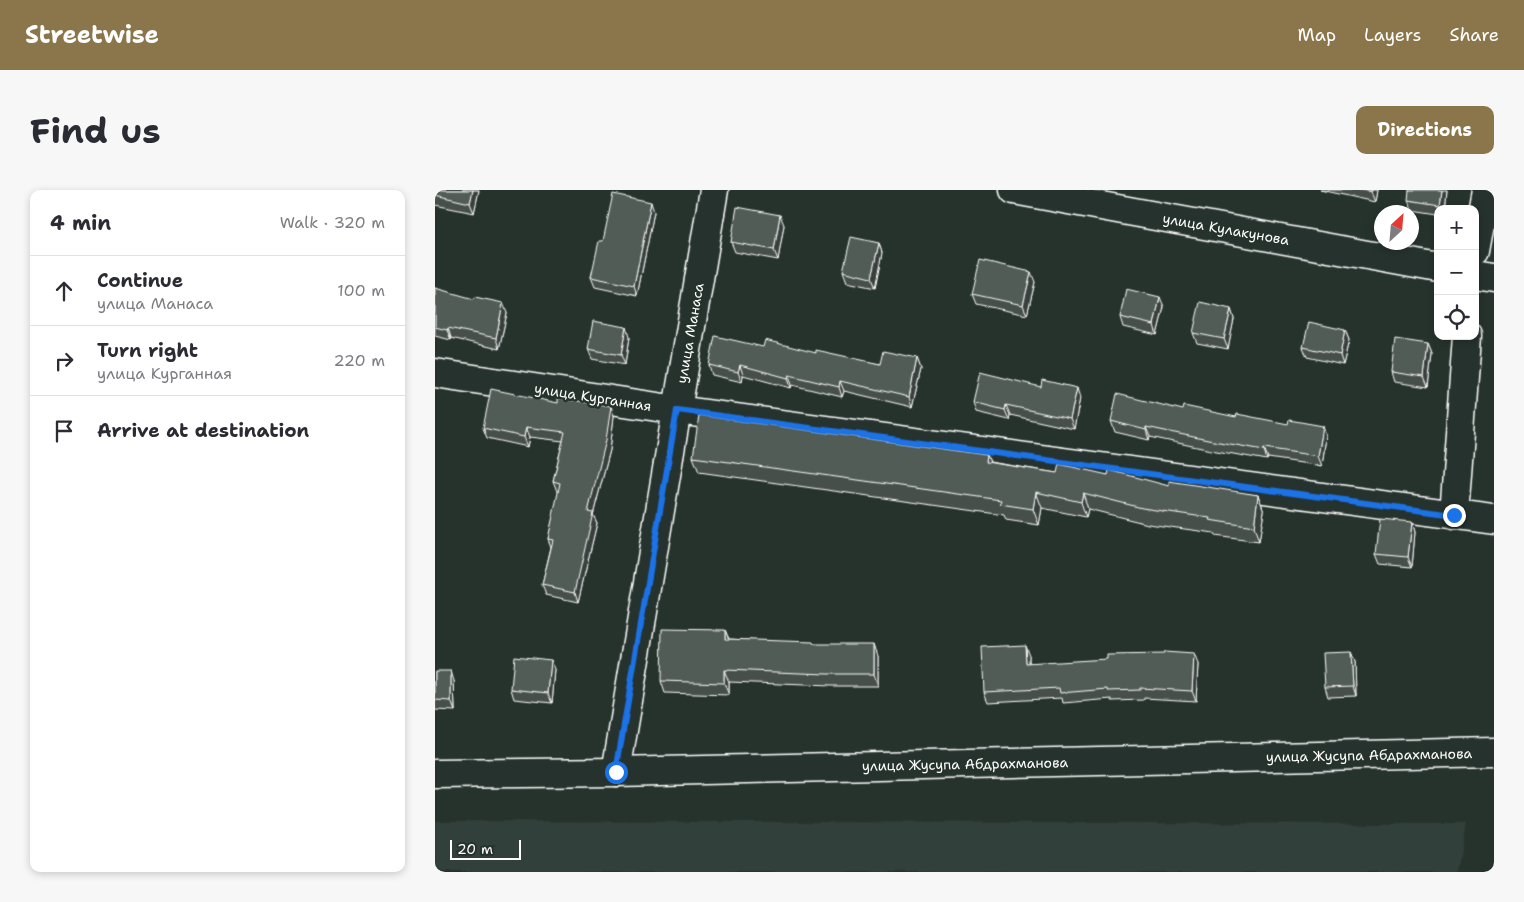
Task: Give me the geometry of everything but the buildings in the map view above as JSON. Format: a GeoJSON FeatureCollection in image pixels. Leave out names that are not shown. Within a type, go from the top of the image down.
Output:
{"type":"FeatureCollection","features":[{"type":"Feature","properties":{"kind":"main road","name":"улица Манаса"},"geometry":{"type":"LineString","coordinates":[[616,772],[714,190]]}},
{"type":"Feature","properties":{"kind":"main road","name":"улица Кулакунова"},"geometry":{"type":"LineString","coordinates":[[1014,190],[1434,267]]}},
{"type":"Feature","properties":{"kind":"main road"},"geometry":{"type":"LineString","coordinates":[[1475,250],[1486,190]]}},
{"type":"Feature","properties":{"kind":"main road"},"geometry":{"type":"LineString","coordinates":[[1479,276],[1494,278]]}},
{"type":"Feature","properties":{"kind":"main road"},"geometry":{"type":"LineString","coordinates":[[1454,515],[1467,340]]}},
{"type":"Feature","properties":{"kind":"main road","name":"улица Курганная"},"geometry":{"type":"LineString","coordinates":[[435,373],[677,410],[1494,520]]}},
{"type":"Feature","properties":{"kind":"main road","name":"улица Жусупа Абдрахманова"},"geometry":{"type":"LineString","coordinates":[[435,774],[616,772],[1494,752]]}},
{"type":"Feature","properties":{"kind":"shaded area"},"geometry":{"type":"Polygon","coordinates":[[[435,821],[1466,824],[1457,872],[435,872],[435,821]]]}},
{"type":"Feature","properties":{"kind":"route"},"geometry":{"type":"LineString","coordinates":[[616,772],[677,410],[1454,515]]}}]}
